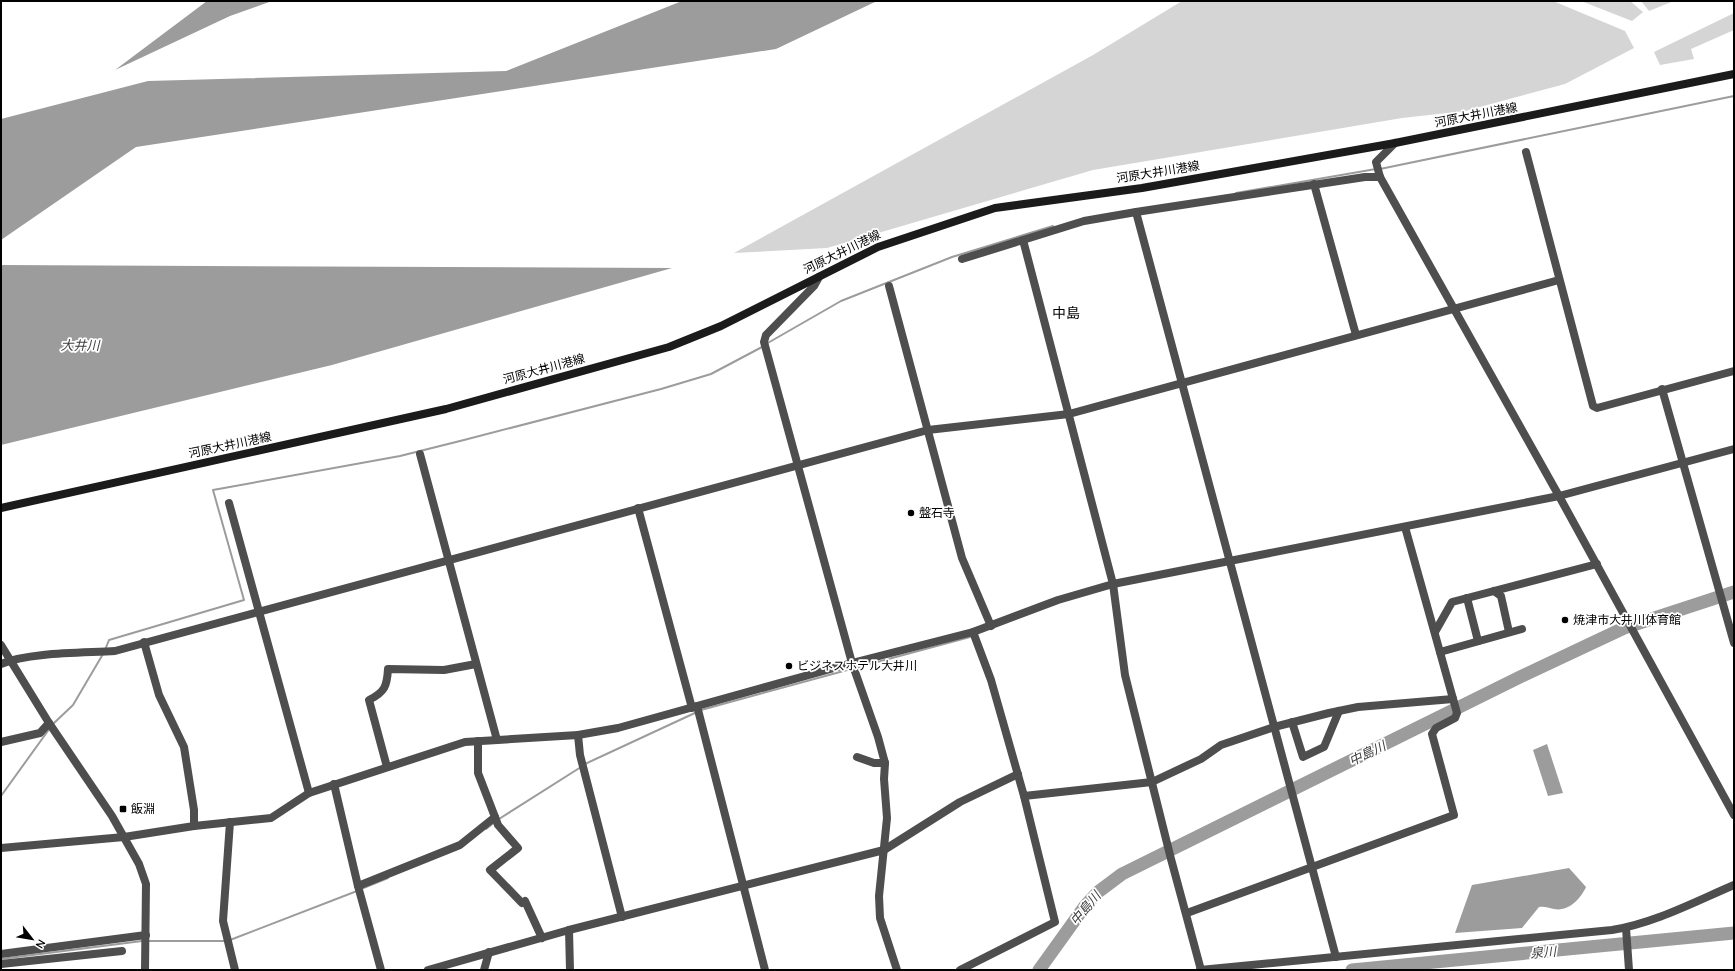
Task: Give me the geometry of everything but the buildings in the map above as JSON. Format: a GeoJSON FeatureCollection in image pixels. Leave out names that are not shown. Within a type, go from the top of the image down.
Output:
{"type":"FeatureCollection","features":[{"type":"Feature","properties":{"kind":"main road","name":"河原大井川港線"},"geometry":{"type":"LineString","coordinates":[[1,508],[446,409],[661,350],[722,326],[878,247],[995,208],[1142,188],[1395,143],[1734,74]]}},
{"type":"Feature","properties":{"kind":"street"},"geometry":{"type":"LineString","coordinates":[[1395,143],[1376,162],[1379,175],[1597,564],[1626,620],[1734,815]]}},
{"type":"Feature","properties":{"kind":"street"},"geometry":{"type":"LineString","coordinates":[[1526,152],[1593,406],[1597,408],[1662,389],[1734,371]]}},
{"type":"Feature","properties":{"kind":"street"},"geometry":{"type":"LineString","coordinates":[[962,259],[1084,222],[1136,212],[1379,175]]}},
{"type":"Feature","properties":{"kind":"street"},"geometry":{"type":"LineString","coordinates":[[1314,184],[1356,335]]}},
{"type":"Feature","properties":{"kind":"street"},"geometry":{"type":"LineString","coordinates":[[1136,212],[1289,782],[1291,795],[1313,867],[1336,957]]}},
{"type":"Feature","properties":{"kind":"street"},"geometry":{"type":"LineString","coordinates":[[1023,240],[1114,584],[1125,675],[1171,859],[1187,913],[1201,970],[1594,933],[1626,928],[1653,920],[1734,885]]}},
{"type":"Feature","properties":{"kind":"street"},"geometry":{"type":"LineString","coordinates":[[819,277],[814,286],[766,335],[765,346],[852,663],[878,737],[884,762],[884,779],[888,818],[879,896],[880,918],[897,970]]}},
{"type":"Feature","properties":{"kind":"street"},"geometry":{"type":"LineString","coordinates":[[1,664],[11,660],[112,651],[928,430],[1069,414],[1559,280]]}},
{"type":"Feature","properties":{"kind":"street"},"geometry":{"type":"LineString","coordinates":[[889,286],[962,558],[990,626]]}},
{"type":"Feature","properties":{"kind":"street"},"geometry":{"type":"LineString","coordinates":[[1662,389],[1734,643]]}},
{"type":"Feature","properties":{"kind":"street"},"geometry":{"type":"LineString","coordinates":[[1,848],[124,837],[194,826],[271,818],[309,793],[465,742],[578,735],[618,728],[852,663],[973,632],[1058,600],[1114,584],[1559,496],[1734,449]]}},
{"type":"Feature","properties":{"kind":"street"},"geometry":{"type":"LineString","coordinates":[[420,454],[447,560],[497,740]]}},
{"type":"Feature","properties":{"kind":"street"},"geometry":{"type":"LineString","coordinates":[[229,503],[309,793]]}},
{"type":"Feature","properties":{"kind":"street"},"geometry":{"type":"LineString","coordinates":[[638,508],[695,707],[699,716],[765,970]]}},
{"type":"Feature","properties":{"kind":"street"},"geometry":{"type":"LineString","coordinates":[[1187,913],[1454,815],[1432,734],[1436,728],[1455,718],[1457,713],[1405,527]]}},
{"type":"Feature","properties":{"kind":"street"},"geometry":{"type":"LineString","coordinates":[[1435,632],[1452,602],[1597,564]]}},
{"type":"Feature","properties":{"kind":"street"},"geometry":{"type":"LineString","coordinates":[[1494,591],[1501,596],[1509,632]]}},
{"type":"Feature","properties":{"kind":"street"},"geometry":{"type":"LineString","coordinates":[[1467,598],[1478,641]]}},
{"type":"Feature","properties":{"kind":"street"},"geometry":{"type":"LineString","coordinates":[[1440,652],[1522,629]]}},
{"type":"Feature","properties":{"kind":"street"},"geometry":{"type":"LineString","coordinates":[[960,970],[1055,922],[1018,774],[991,680],[973,632]]}},
{"type":"Feature","properties":{"kind":"street"},"geometry":{"type":"LineString","coordinates":[[144,642],[159,695],[184,747],[194,810],[194,826]]}},
{"type":"Feature","properties":{"kind":"street"},"geometry":{"type":"LineString","coordinates":[[1,645],[51,726],[124,837],[139,864],[146,884],[145,970]]}},
{"type":"Feature","properties":{"kind":"street"},"geometry":{"type":"LineString","coordinates":[[387,767],[369,700],[380,695],[387,683],[388,669],[444,670],[476,664]]}},
{"type":"Feature","properties":{"kind":"street"},"geometry":{"type":"LineString","coordinates":[[1024,796],[1152,782],[1201,759],[1221,745],[1292,722],[1339,711],[1453,699]]}},
{"type":"Feature","properties":{"kind":"street"},"geometry":{"type":"LineString","coordinates":[[1292,722],[1303,757],[1324,747],[1339,711]]}},
{"type":"Feature","properties":{"kind":"street"},"geometry":{"type":"LineString","coordinates":[[1,742],[40,733],[51,726]]}},
{"type":"Feature","properties":{"kind":"street"},"geometry":{"type":"LineString","coordinates":[[578,735],[581,761],[622,917]]}},
{"type":"Feature","properties":{"kind":"street"},"geometry":{"type":"LineString","coordinates":[[478,741],[478,773],[496,820],[518,848],[490,870],[522,903],[525,901],[542,938]]}},
{"type":"Feature","properties":{"kind":"street"},"geometry":{"type":"LineString","coordinates":[[857,757],[874,763],[884,762]]}},
{"type":"Feature","properties":{"kind":"street"},"geometry":{"type":"LineString","coordinates":[[428,970],[569,930],[884,850],[960,802],[1018,774]]}},
{"type":"Feature","properties":{"kind":"street"},"geometry":{"type":"LineString","coordinates":[[334,784],[359,889],[381,970]]}},
{"type":"Feature","properties":{"kind":"street"},"geometry":{"type":"LineString","coordinates":[[359,889],[460,845],[496,820]]}},
{"type":"Feature","properties":{"kind":"street"},"geometry":{"type":"LineString","coordinates":[[230,822],[223,904],[224,921],[234,970]]}},
{"type":"Feature","properties":{"kind":"street"},"geometry":{"type":"LineString","coordinates":[[1626,928],[1629,970]]}},
{"type":"Feature","properties":{"kind":"street"},"geometry":{"type":"LineString","coordinates":[[569,930],[570,970]]}},
{"type":"Feature","properties":{"kind":"street"},"geometry":{"type":"LineString","coordinates":[[1,954],[146,936]]}},
{"type":"Feature","properties":{"kind":"street"},"geometry":{"type":"LineString","coordinates":[[1,964],[122,951]]}},
{"type":"Feature","properties":{"kind":"street"},"geometry":{"type":"LineString","coordinates":[[484,970],[489,952]]}},
{"type":"Feature","properties":{"kind":"shaded area"},"geometry":{"type":"Polygon","coordinates":[[[1182,1],[1553,1],[1625,31],[1634,48],[1565,84],[1465,111],[1402,118],[1093,170],[827,248],[734,253],[1093,55],[1182,1]]]}},
{"type":"Feature","properties":{"kind":"shaded area"},"geometry":{"type":"Polygon","coordinates":[[[1581,1],[1630,1],[1643,12],[1632,21],[1581,1]]]}},
{"type":"Feature","properties":{"kind":"shaded area"},"geometry":{"type":"Polygon","coordinates":[[[1641,1],[1674,1],[1649,11],[1641,1]]]}},
{"type":"Feature","properties":{"kind":"shaded area"},"geometry":{"type":"Polygon","coordinates":[[[1734,13],[1734,30],[1691,49],[1694,59],[1660,65],[1654,52],[1734,13]]]}},
{"type":"Feature","properties":{"kind":"water"},"geometry":{"type":"Polygon","coordinates":[[[207,1],[272,1],[230,16],[115,70],[207,1]]]}},
{"type":"Feature","properties":{"kind":"water"},"geometry":{"type":"Polygon","coordinates":[[[682,1],[877,1],[776,49],[136,147],[1,240],[1,119],[148,81],[506,71],[682,1]]]}},
{"type":"Feature","properties":{"kind":"water","name":"大井川"},"geometry":{"type":"Polygon","coordinates":[[[1,265],[672,268],[332,365],[1,445],[1,265]]]}},
{"type":"Feature","properties":{"kind":"water"},"geometry":{"type":"Polygon","coordinates":[[[1547,744],[1563,793],[1548,796],[1533,750],[1547,744]]]}},
{"type":"Feature","properties":{"kind":"water"},"geometry":{"type":"Polygon","coordinates":[[[1569,868],[1586,887],[1578,900],[1569,906],[1559,909],[1539,907],[1522,928],[1455,933],[1472,885],[1569,868]]]}},
{"type":"Feature","properties":{"kind":"waterway"},"geometry":{"type":"LineString","coordinates":[[1380,169],[1734,96]]}},
{"type":"Feature","properties":{"kind":"waterway"},"geometry":{"type":"LineString","coordinates":[[1236,193],[1376,169]]}},
{"type":"Feature","properties":{"kind":"waterway"},"geometry":{"type":"LineString","coordinates":[[766,344],[841,301],[952,257],[1053,226]]}},
{"type":"Feature","properties":{"kind":"waterway"},"geometry":{"type":"LineString","coordinates":[[105,650],[109,640],[244,600],[213,490],[400,456],[661,389],[711,374],[762,347]]}},
{"type":"Feature","properties":{"kind":"waterway","name":"中島川"},"geometry":{"type":"LineString","coordinates":[[1039,970],[1085,906],[1098,892],[1122,874],[1520,677],[1624,628],[1734,592]]}},
{"type":"Feature","properties":{"kind":"waterway"},"geometry":{"type":"LineString","coordinates":[[855,668],[970,637]]}},
{"type":"Feature","properties":{"kind":"waterway"},"geometry":{"type":"LineString","coordinates":[[53,724],[73,705],[103,654]]}},
{"type":"Feature","properties":{"kind":"waterway"},"geometry":{"type":"LineString","coordinates":[[701,710],[851,669]]}},
{"type":"Feature","properties":{"kind":"waterway"},"geometry":{"type":"LineString","coordinates":[[585,764],[697,712]]}},
{"type":"Feature","properties":{"kind":"waterway"},"geometry":{"type":"LineString","coordinates":[[1,796],[50,728]]}},
{"type":"Feature","properties":{"kind":"waterway"},"geometry":{"type":"LineString","coordinates":[[499,819],[581,767]]}},
{"type":"Feature","properties":{"kind":"waterway"},"geometry":{"type":"LineString","coordinates":[[486,829],[495,822]]}},
{"type":"Feature","properties":{"kind":"waterway"},"geometry":{"type":"LineString","coordinates":[[361,889],[388,878]]}},
{"type":"Feature","properties":{"kind":"waterway"},"geometry":{"type":"LineString","coordinates":[[230,940],[357,891]]}},
{"type":"Feature","properties":{"kind":"waterway","name":"泉川"},"geometry":{"type":"LineString","coordinates":[[1352,970],[1734,933]]}},
{"type":"Feature","properties":{"kind":"waterway"},"geometry":{"type":"LineString","coordinates":[[1,959],[142,941]]}},
{"type":"Feature","properties":{"kind":"waterway"},"geometry":{"type":"LineString","coordinates":[[147,941],[226,941]]}},
{"type":"Feature","properties":{"kind":"place","name":"盤石寺"},"geometry":{"type":"Point","coordinates":[911,513]}},
{"type":"Feature","properties":{"kind":"place","name":"焼津市大井川体育館"},"geometry":{"type":"Point","coordinates":[1565,620]}},
{"type":"Feature","properties":{"kind":"place","name":"ビジネスホテル大井川"},"geometry":{"type":"Point","coordinates":[789,666]}},
{"type":"Feature","properties":{"kind":"place","name":"飯淵"},"geometry":{"type":"Point","coordinates":[123,809]}},
{"type":"Feature","properties":{"kind":"district","name":"中島"},"geometry":{"type":"Point","coordinates":[1066,313]}}]}
